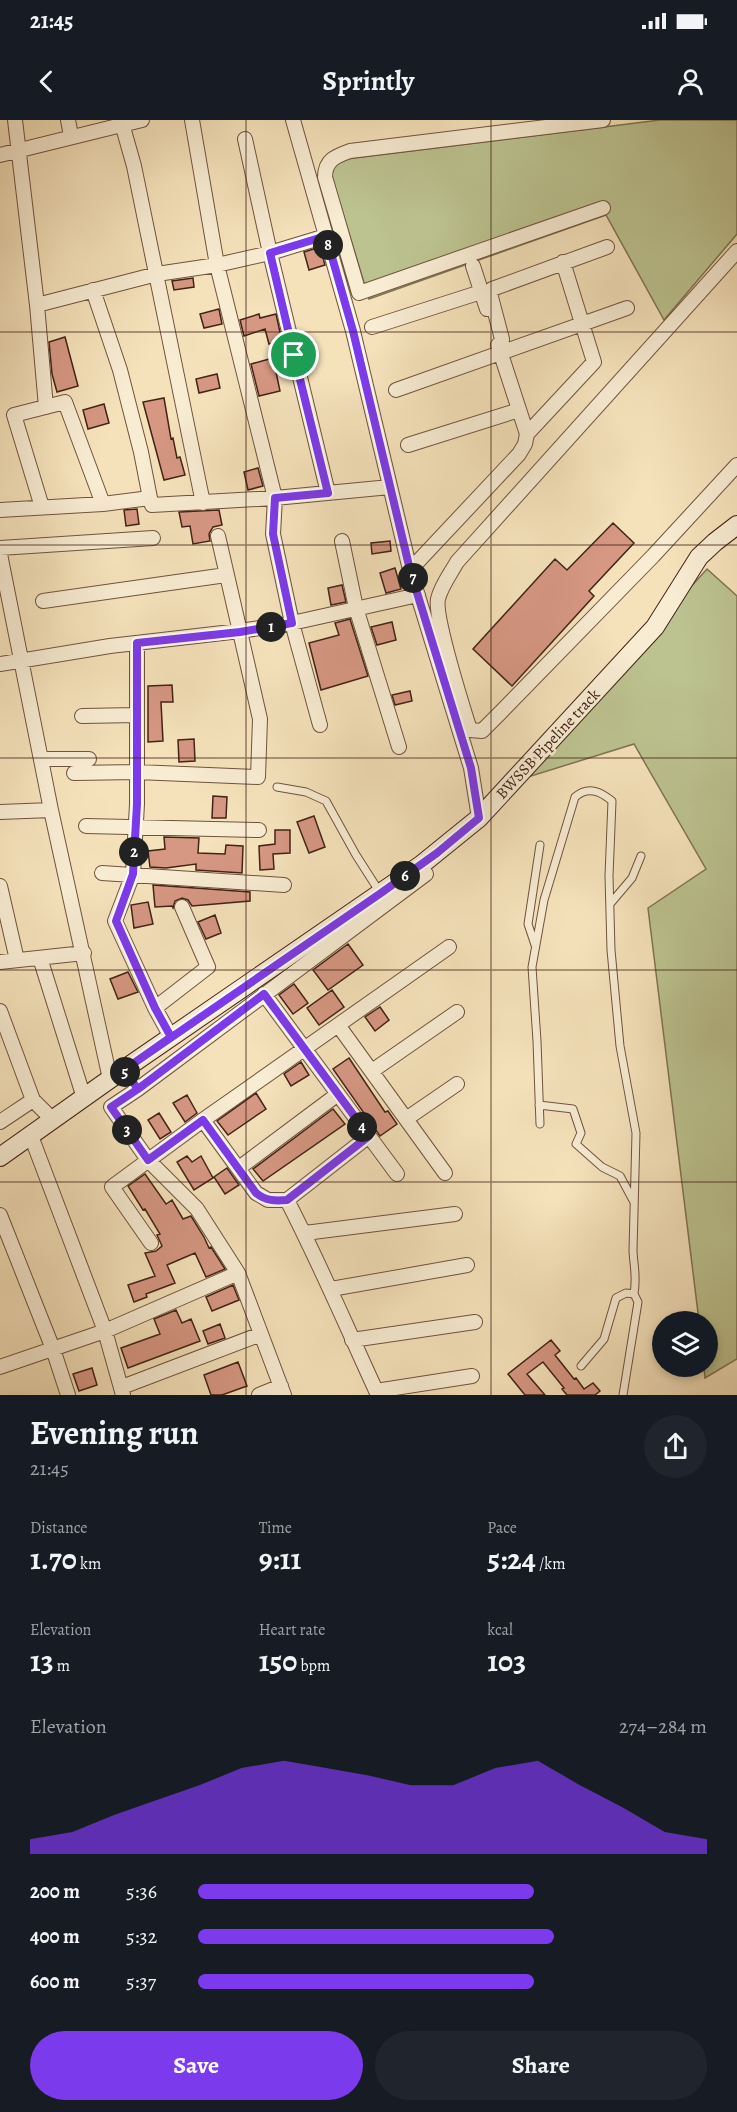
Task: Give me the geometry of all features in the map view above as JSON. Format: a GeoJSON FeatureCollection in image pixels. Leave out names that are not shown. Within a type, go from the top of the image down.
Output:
{"type":"FeatureCollection","features":[{"type":"Feature","properties":{"kind":"street"},"geometry":{"type":"LineString","coordinates":[[15,120],[37,305],[46,407]]}},
{"type":"Feature","properties":{"kind":"street"},"geometry":{"type":"LineString","coordinates":[[68,120],[70,136]]}},
{"type":"Feature","properties":{"kind":"street"},"geometry":{"type":"LineString","coordinates":[[0,155],[122,122],[142,120]]}},
{"type":"Feature","properties":{"kind":"street"},"geometry":{"type":"LineString","coordinates":[[192,120],[217,265],[275,498],[273,534],[292,623],[320,725]]}},
{"type":"Feature","properties":{"kind":"street"},"geometry":{"type":"LineString","coordinates":[[293,120],[353,331],[410,570],[471,768],[479,818]]}},
{"type":"Feature","properties":{"kind":"street"},"geometry":{"type":"LineString","coordinates":[[603,120],[350,151],[336,156],[329,162],[325,168],[325,177],[359,293],[603,208]]}},
{"type":"Feature","properties":{"kind":"street"},"geometry":{"type":"LineString","coordinates":[[122,122],[134,166],[203,502]]}},
{"type":"Feature","properties":{"kind":"street"},"geometry":{"type":"LineString","coordinates":[[245,140],[328,493]]}},
{"type":"Feature","properties":{"kind":"street"},"geometry":{"type":"LineString","coordinates":[[37,305],[157,274],[217,265],[270,253],[326,236]]}},
{"type":"Feature","properties":{"kind":"street"},"geometry":{"type":"LineString","coordinates":[[501,353],[502,339],[491,297],[492,289],[607,247]]}},
{"type":"Feature","properties":{"kind":"street"},"geometry":{"type":"LineString","coordinates":[[737,251],[458,562],[444,584],[437,600],[440,621],[470,730],[482,730],[501,712],[653,556],[737,465]]}},
{"type":"Feature","properties":{"kind":"street"},"geometry":{"type":"LineString","coordinates":[[527,434],[594,362],[563,262]]}},
{"type":"Feature","properties":{"kind":"street"},"geometry":{"type":"LineString","coordinates":[[410,570],[519,454],[525,444],[527,434],[473,266]]}},
{"type":"Feature","properties":{"kind":"street"},"geometry":{"type":"LineString","coordinates":[[93,290],[120,370],[152,505],[275,498],[390,487]]}},
{"type":"Feature","properties":{"kind":"street"},"geometry":{"type":"LineString","coordinates":[[372,327],[481,292]]}},
{"type":"Feature","properties":{"kind":"street"},"geometry":{"type":"LineString","coordinates":[[396,390],[627,308]]}},
{"type":"Feature","properties":{"kind":"street"},"geometry":{"type":"LineString","coordinates":[[42,507],[14,415],[65,402],[103,504]]}},
{"type":"Feature","properties":{"kind":"street"},"geometry":{"type":"LineString","coordinates":[[408,445],[519,410]]}},
{"type":"Feature","properties":{"kind":"street"},"geometry":{"type":"LineString","coordinates":[[0,510],[103,504],[150,498]]}},
{"type":"Feature","properties":{"kind":"street","name":"BWSSB Pipeline track"},"geometry":{"type":"LineString","coordinates":[[0,1157],[381,893],[429,859],[479,818],[655,627],[693,565],[707,549],[737,525]]}},
{"type":"Feature","properties":{"kind":"street"},"geometry":{"type":"LineString","coordinates":[[74,773],[137,772],[258,777],[260,719],[218,536]]}},
{"type":"Feature","properties":{"kind":"street"},"geometry":{"type":"LineString","coordinates":[[0,548],[153,538]]}},
{"type":"Feature","properties":{"kind":"street"},"geometry":{"type":"LineString","coordinates":[[342,541],[356,608],[399,747]]}},
{"type":"Feature","properties":{"kind":"street"},"geometry":{"type":"LineString","coordinates":[[0,554],[51,810],[84,953],[117,1075],[138,1089]]}},
{"type":"Feature","properties":{"kind":"street"},"geometry":{"type":"LineString","coordinates":[[43,601],[226,575]]}},
{"type":"Feature","properties":{"kind":"street"},"geometry":{"type":"LineString","coordinates":[[0,664],[137,643],[240,632],[418,595]]}},
{"type":"Feature","properties":{"kind":"street"},"geometry":{"type":"LineString","coordinates":[[137,643],[137,772],[133,874],[116,921],[155,1008],[171,1037]]}},
{"type":"Feature","properties":{"kind":"street"},"geometry":{"type":"LineString","coordinates":[[82,716],[137,715]]}},
{"type":"Feature","properties":{"kind":"street"},"geometry":{"type":"LineString","coordinates":[[42,759],[89,759]]}},
{"type":"Feature","properties":{"kind":"street"},"geometry":{"type":"LineString","coordinates":[[0,812],[51,810]]}},
{"type":"Feature","properties":{"kind":"street"},"geometry":{"type":"LineString","coordinates":[[86,826],[259,830]]}},
{"type":"Feature","properties":{"kind":"street"},"geometry":{"type":"LineString","coordinates":[[102,873],[284,885]]}},
{"type":"Feature","properties":{"kind":"street"},"geometry":{"type":"LineString","coordinates":[[258,1395],[283,1390],[238,1273],[197,1209],[148,1160],[111,1107],[426,874]]}},
{"type":"Feature","properties":{"kind":"street"},"geometry":{"type":"LineString","coordinates":[[0,886],[16,960]]}},
{"type":"Feature","properties":{"kind":"street"},"geometry":{"type":"LineString","coordinates":[[155,1008],[207,967],[182,907]]}},
{"type":"Feature","properties":{"kind":"street"},"geometry":{"type":"LineString","coordinates":[[151,1243],[112,1187],[449,947]]}},
{"type":"Feature","properties":{"kind":"street"},"geometry":{"type":"LineString","coordinates":[[0,962],[84,953]]}},
{"type":"Feature","properties":{"kind":"street"},"geometry":{"type":"LineString","coordinates":[[40,958],[84,1098]]}},
{"type":"Feature","properties":{"kind":"street"},"geometry":{"type":"LineString","coordinates":[[264,994],[397,1174]]}},
{"type":"Feature","properties":{"kind":"street"},"geometry":{"type":"LineString","coordinates":[[0,1011],[33,1100],[53,1120]]}},
{"type":"Feature","properties":{"kind":"street"},"geometry":{"type":"LineString","coordinates":[[372,1071],[457,1012]]}},
{"type":"Feature","properties":{"kind":"street"},"geometry":{"type":"LineString","coordinates":[[338,1025],[445,1173]]}},
{"type":"Feature","properties":{"kind":"street"},"geometry":{"type":"LineString","coordinates":[[406,1119],[457,1084]]}},
{"type":"Feature","properties":{"kind":"street"},"geometry":{"type":"LineString","coordinates":[[239,1168],[338,1094]]}},
{"type":"Feature","properties":{"kind":"street"},"geometry":{"type":"LineString","coordinates":[[0,1120],[33,1100]]}},
{"type":"Feature","properties":{"kind":"street"},"geometry":{"type":"LineString","coordinates":[[203,1120],[260,1196],[268,1200],[287,1200],[369,1136]]}},
{"type":"Feature","properties":{"kind":"street"},"geometry":{"type":"LineString","coordinates":[[32,1136],[105,1331],[122,1391],[261,1334]]}},
{"type":"Feature","properties":{"kind":"street"},"geometry":{"type":"LineString","coordinates":[[287,1200],[332,1289],[352,1340],[377,1393],[472,1376]]}},
{"type":"Feature","properties":{"kind":"street"},"geometry":{"type":"LineString","coordinates":[[305,1233],[455,1214]]}},
{"type":"Feature","properties":{"kind":"street"},"geometry":{"type":"LineString","coordinates":[[0,1215],[53,1348],[68,1395]]}},
{"type":"Feature","properties":{"kind":"street"},"geometry":{"type":"LineString","coordinates":[[332,1289],[467,1265]]}},
{"type":"Feature","properties":{"kind":"street"},"geometry":{"type":"LineString","coordinates":[[0,1367],[105,1331],[238,1273]]}},
{"type":"Feature","properties":{"kind":"street"},"geometry":{"type":"LineString","coordinates":[[352,1340],[475,1322]]}},
{"type":"Feature","properties":{"kind":"lane"},"geometry":{"type":"LineString","coordinates":[[277,788],[306,792],[326,801],[356,855],[381,893]]}},
{"type":"Feature","properties":{"kind":"lane"},"geometry":{"type":"LineString","coordinates":[[540,1124],[532,968],[544,900],[575,797],[586,790],[598,791],[612,801],[611,950],[620,1046],[636,1133],[633,1251],[637,1275],[634,1294],[638,1302],[623,1395]]}},
{"type":"Feature","properties":{"kind":"lane"},"geometry":{"type":"LineString","coordinates":[[536,947],[528,924],[540,845]]}},
{"type":"Feature","properties":{"kind":"lane"},"geometry":{"type":"LineString","coordinates":[[610,904],[632,878],[641,856]]}},
{"type":"Feature","properties":{"kind":"lane"},"geometry":{"type":"LineString","coordinates":[[539,1105],[573,1109],[581,1133],[576,1144],[602,1167],[620,1176],[634,1202]]}},
{"type":"Feature","properties":{"kind":"lane"},"geometry":{"type":"LineString","coordinates":[[580,1366],[604,1339],[616,1298],[626,1293],[634,1294]]}},
{"type":"Feature","properties":{"kind":"green space"},"geometry":{"type":"Polygon","coordinates":[[[660,120],[737,120],[737,234],[664,320],[606,215],[369,299],[330,171],[338,160],[660,120]]]}},
{"type":"Feature","properties":{"kind":"green space"},"geometry":{"type":"Polygon","coordinates":[[[707,569],[737,596],[737,1359],[718,1370],[718,1311],[698,1311],[648,908],[706,869],[634,744],[515,781],[707,569]]]}},
{"type":"Feature","properties":{"kind":"building"},"geometry":{"type":"Polygon","coordinates":[[[320,247],[325,265],[309,270],[304,252],[320,247]]]}},
{"type":"Feature","properties":{"kind":"building"},"geometry":{"type":"Polygon","coordinates":[[[193,278],[194,287],[174,290],[172,281],[193,278]]]}},
{"type":"Feature","properties":{"kind":"building"},"geometry":{"type":"Polygon","coordinates":[[[219,309],[222,324],[204,328],[200,314],[219,309]]]}},
{"type":"Feature","properties":{"kind":"building"},"geometry":{"type":"Polygon","coordinates":[[[259,314],[260,318],[276,314],[282,341],[269,344],[265,329],[244,336],[240,320],[259,314]]]}},
{"type":"Feature","properties":{"kind":"building"},"geometry":{"type":"Polygon","coordinates":[[[65,337],[78,386],[57,392],[52,374],[49,342],[65,337]]]}},
{"type":"Feature","properties":{"kind":"building"},"geometry":{"type":"Polygon","coordinates":[[[273,358],[280,391],[259,396],[251,364],[273,358]]]}},
{"type":"Feature","properties":{"kind":"building"},"geometry":{"type":"Polygon","coordinates":[[[217,374],[220,388],[199,393],[196,379],[217,374]]]}},
{"type":"Feature","properties":{"kind":"building"},"geometry":{"type":"Polygon","coordinates":[[[164,398],[171,439],[173,438],[177,458],[180,457],[185,475],[164,480],[143,402],[164,398]]]}},
{"type":"Feature","properties":{"kind":"building"},"geometry":{"type":"Polygon","coordinates":[[[104,404],[109,423],[88,429],[83,410],[104,404]]]}},
{"type":"Feature","properties":{"kind":"building"},"geometry":{"type":"Polygon","coordinates":[[[258,468],[263,486],[248,490],[244,472],[258,468]]]}},
{"type":"Feature","properties":{"kind":"building"},"geometry":{"type":"Polygon","coordinates":[[[137,509],[139,524],[126,526],[124,510],[137,509]]]}},
{"type":"Feature","properties":{"kind":"building"},"geometry":{"type":"Polygon","coordinates":[[[219,510],[222,525],[213,527],[209,534],[210,541],[193,544],[190,526],[182,527],[179,512],[219,510]]]}},
{"type":"Feature","properties":{"kind":"building"},"geometry":{"type":"Polygon","coordinates":[[[613,523],[634,543],[589,591],[594,596],[512,686],[473,649],[555,559],[567,570],[613,523]]]}},
{"type":"Feature","properties":{"kind":"building"},"geometry":{"type":"Polygon","coordinates":[[[390,541],[391,551],[372,554],[371,543],[390,541]]]}},
{"type":"Feature","properties":{"kind":"building"},"geometry":{"type":"Polygon","coordinates":[[[395,568],[401,589],[386,593],[380,573],[395,568]]]}},
{"type":"Feature","properties":{"kind":"building"},"geometry":{"type":"Polygon","coordinates":[[[342,585],[346,602],[331,605],[328,588],[342,585]]]}},
{"type":"Feature","properties":{"kind":"building"},"geometry":{"type":"Polygon","coordinates":[[[350,619],[368,676],[321,690],[309,643],[339,635],[335,623],[350,619]]]}},
{"type":"Feature","properties":{"kind":"building"},"geometry":{"type":"Polygon","coordinates":[[[392,622],[396,640],[377,645],[371,627],[392,622]]]}},
{"type":"Feature","properties":{"kind":"building"},"geometry":{"type":"Polygon","coordinates":[[[172,685],[173,702],[161,702],[163,741],[148,742],[148,686],[172,685]]]}},
{"type":"Feature","properties":{"kind":"building"},"geometry":{"type":"Polygon","coordinates":[[[410,691],[412,701],[395,705],[392,695],[410,691]]]}},
{"type":"Feature","properties":{"kind":"building"},"geometry":{"type":"Polygon","coordinates":[[[194,739],[195,761],[179,762],[178,740],[194,739]]]}},
{"type":"Feature","properties":{"kind":"building"},"geometry":{"type":"Polygon","coordinates":[[[213,796],[227,797],[226,818],[212,818],[213,796]]]}},
{"type":"Feature","properties":{"kind":"building"},"geometry":{"type":"Polygon","coordinates":[[[314,816],[325,847],[309,853],[297,822],[314,816]]]}},
{"type":"Feature","properties":{"kind":"building"},"geometry":{"type":"Polygon","coordinates":[[[275,830],[290,830],[290,853],[273,854],[274,869],[260,870],[259,846],[275,844],[275,830]]]}},
{"type":"Feature","properties":{"kind":"building"},"geometry":{"type":"Polygon","coordinates":[[[164,837],[199,838],[198,853],[225,854],[226,845],[243,846],[242,873],[196,870],[196,864],[166,868],[150,867],[148,851],[165,849],[164,837]]]}},
{"type":"Feature","properties":{"kind":"building"},"geometry":{"type":"Polygon","coordinates":[[[153,885],[250,892],[250,901],[192,906],[188,900],[182,898],[175,901],[173,908],[172,906],[155,907],[153,885]]]}},
{"type":"Feature","properties":{"kind":"building"},"geometry":{"type":"Polygon","coordinates":[[[148,902],[153,924],[134,928],[131,905],[148,902]]]}},
{"type":"Feature","properties":{"kind":"building"},"geometry":{"type":"Polygon","coordinates":[[[215,915],[221,933],[206,939],[198,922],[215,915]]]}},
{"type":"Feature","properties":{"kind":"building"},"geometry":{"type":"Polygon","coordinates":[[[348,944],[363,965],[328,990],[313,970],[348,944]]]}},
{"type":"Feature","properties":{"kind":"building"},"geometry":{"type":"Polygon","coordinates":[[[128,972],[138,992],[118,999],[110,979],[128,972]]]}},
{"type":"Feature","properties":{"kind":"building"},"geometry":{"type":"Polygon","coordinates":[[[294,984],[308,1003],[293,1014],[279,995],[294,984]]]}},
{"type":"Feature","properties":{"kind":"building"},"geometry":{"type":"Polygon","coordinates":[[[332,990],[344,1007],[319,1025],[307,1008],[332,990]]]}},
{"type":"Feature","properties":{"kind":"building"},"geometry":{"type":"Polygon","coordinates":[[[380,1007],[389,1020],[375,1031],[365,1017],[380,1007]]]}},
{"type":"Feature","properties":{"kind":"building"},"geometry":{"type":"Polygon","coordinates":[[[349,1058],[385,1112],[388,1111],[397,1124],[380,1136],[333,1069],[349,1058]]]}},
{"type":"Feature","properties":{"kind":"building"},"geometry":{"type":"Polygon","coordinates":[[[301,1062],[309,1075],[291,1086],[284,1074],[301,1062]]]}},
{"type":"Feature","properties":{"kind":"building"},"geometry":{"type":"Polygon","coordinates":[[[256,1093],[266,1109],[228,1135],[217,1121],[256,1093]]]}},
{"type":"Feature","properties":{"kind":"building"},"geometry":{"type":"Polygon","coordinates":[[[187,1095],[197,1113],[185,1122],[173,1103],[187,1095]]]}},
{"type":"Feature","properties":{"kind":"building"},"geometry":{"type":"Polygon","coordinates":[[[333,1109],[345,1124],[263,1181],[253,1169],[333,1109]]]}},
{"type":"Feature","properties":{"kind":"building"},"geometry":{"type":"Polygon","coordinates":[[[159,1113],[171,1132],[160,1139],[148,1120],[159,1113]]]}},
{"type":"Feature","properties":{"kind":"building"},"geometry":{"type":"Polygon","coordinates":[[[187,1156],[192,1162],[201,1156],[213,1178],[194,1190],[177,1162],[187,1156]]]}},
{"type":"Feature","properties":{"kind":"building"},"geometry":{"type":"Polygon","coordinates":[[[227,1168],[239,1185],[225,1194],[214,1177],[227,1168]]]}},
{"type":"Feature","properties":{"kind":"building"},"geometry":{"type":"Polygon","coordinates":[[[145,1174],[166,1204],[172,1200],[183,1219],[191,1216],[209,1248],[211,1247],[225,1269],[206,1277],[195,1253],[167,1265],[175,1283],[146,1294],[147,1297],[134,1302],[128,1285],[155,1276],[145,1253],[156,1251],[162,1246],[157,1235],[160,1234],[128,1186],[145,1174]]]}},
{"type":"Feature","properties":{"kind":"building"},"geometry":{"type":"Polygon","coordinates":[[[233,1285],[239,1300],[212,1311],[206,1297],[233,1285]]]}},
{"type":"Feature","properties":{"kind":"building"},"geometry":{"type":"Polygon","coordinates":[[[176,1310],[182,1323],[191,1319],[200,1341],[128,1368],[121,1348],[160,1334],[154,1319],[176,1310]]]}},
{"type":"Feature","properties":{"kind":"building"},"geometry":{"type":"Polygon","coordinates":[[[220,1324],[225,1338],[208,1344],[203,1331],[220,1324]]]}},
{"type":"Feature","properties":{"kind":"building"},"geometry":{"type":"Polygon","coordinates":[[[551,1340],[560,1351],[555,1355],[574,1379],[576,1378],[584,1389],[593,1383],[600,1391],[595,1395],[567,1395],[543,1362],[527,1374],[545,1395],[525,1395],[508,1374],[551,1340]]]}},
{"type":"Feature","properties":{"kind":"building"},"geometry":{"type":"Polygon","coordinates":[[[238,1362],[247,1386],[222,1395],[211,1395],[204,1375],[238,1362]]]}},
{"type":"Feature","properties":{"kind":"building"},"geometry":{"type":"Polygon","coordinates":[[[92,1368],[97,1385],[79,1391],[73,1374],[92,1368]]]}},
{"type":"Feature","properties":{"kind":"route"},"geometry":{"type":"LineString","coordinates":[[294,355],[270,253],[326,236],[353,331],[410,570],[471,768],[479,818],[421,865],[124,1070],[138,1089],[264,994],[369,1136],[287,1200],[275,1201],[264,1199],[256,1193],[203,1120],[148,1160],[111,1107],[138,1089],[124,1070],[171,1037],[155,1008],[116,921],[133,874],[137,804],[137,643],[240,632],[292,623],[273,534],[275,498],[328,493],[294,355]]}}]}
